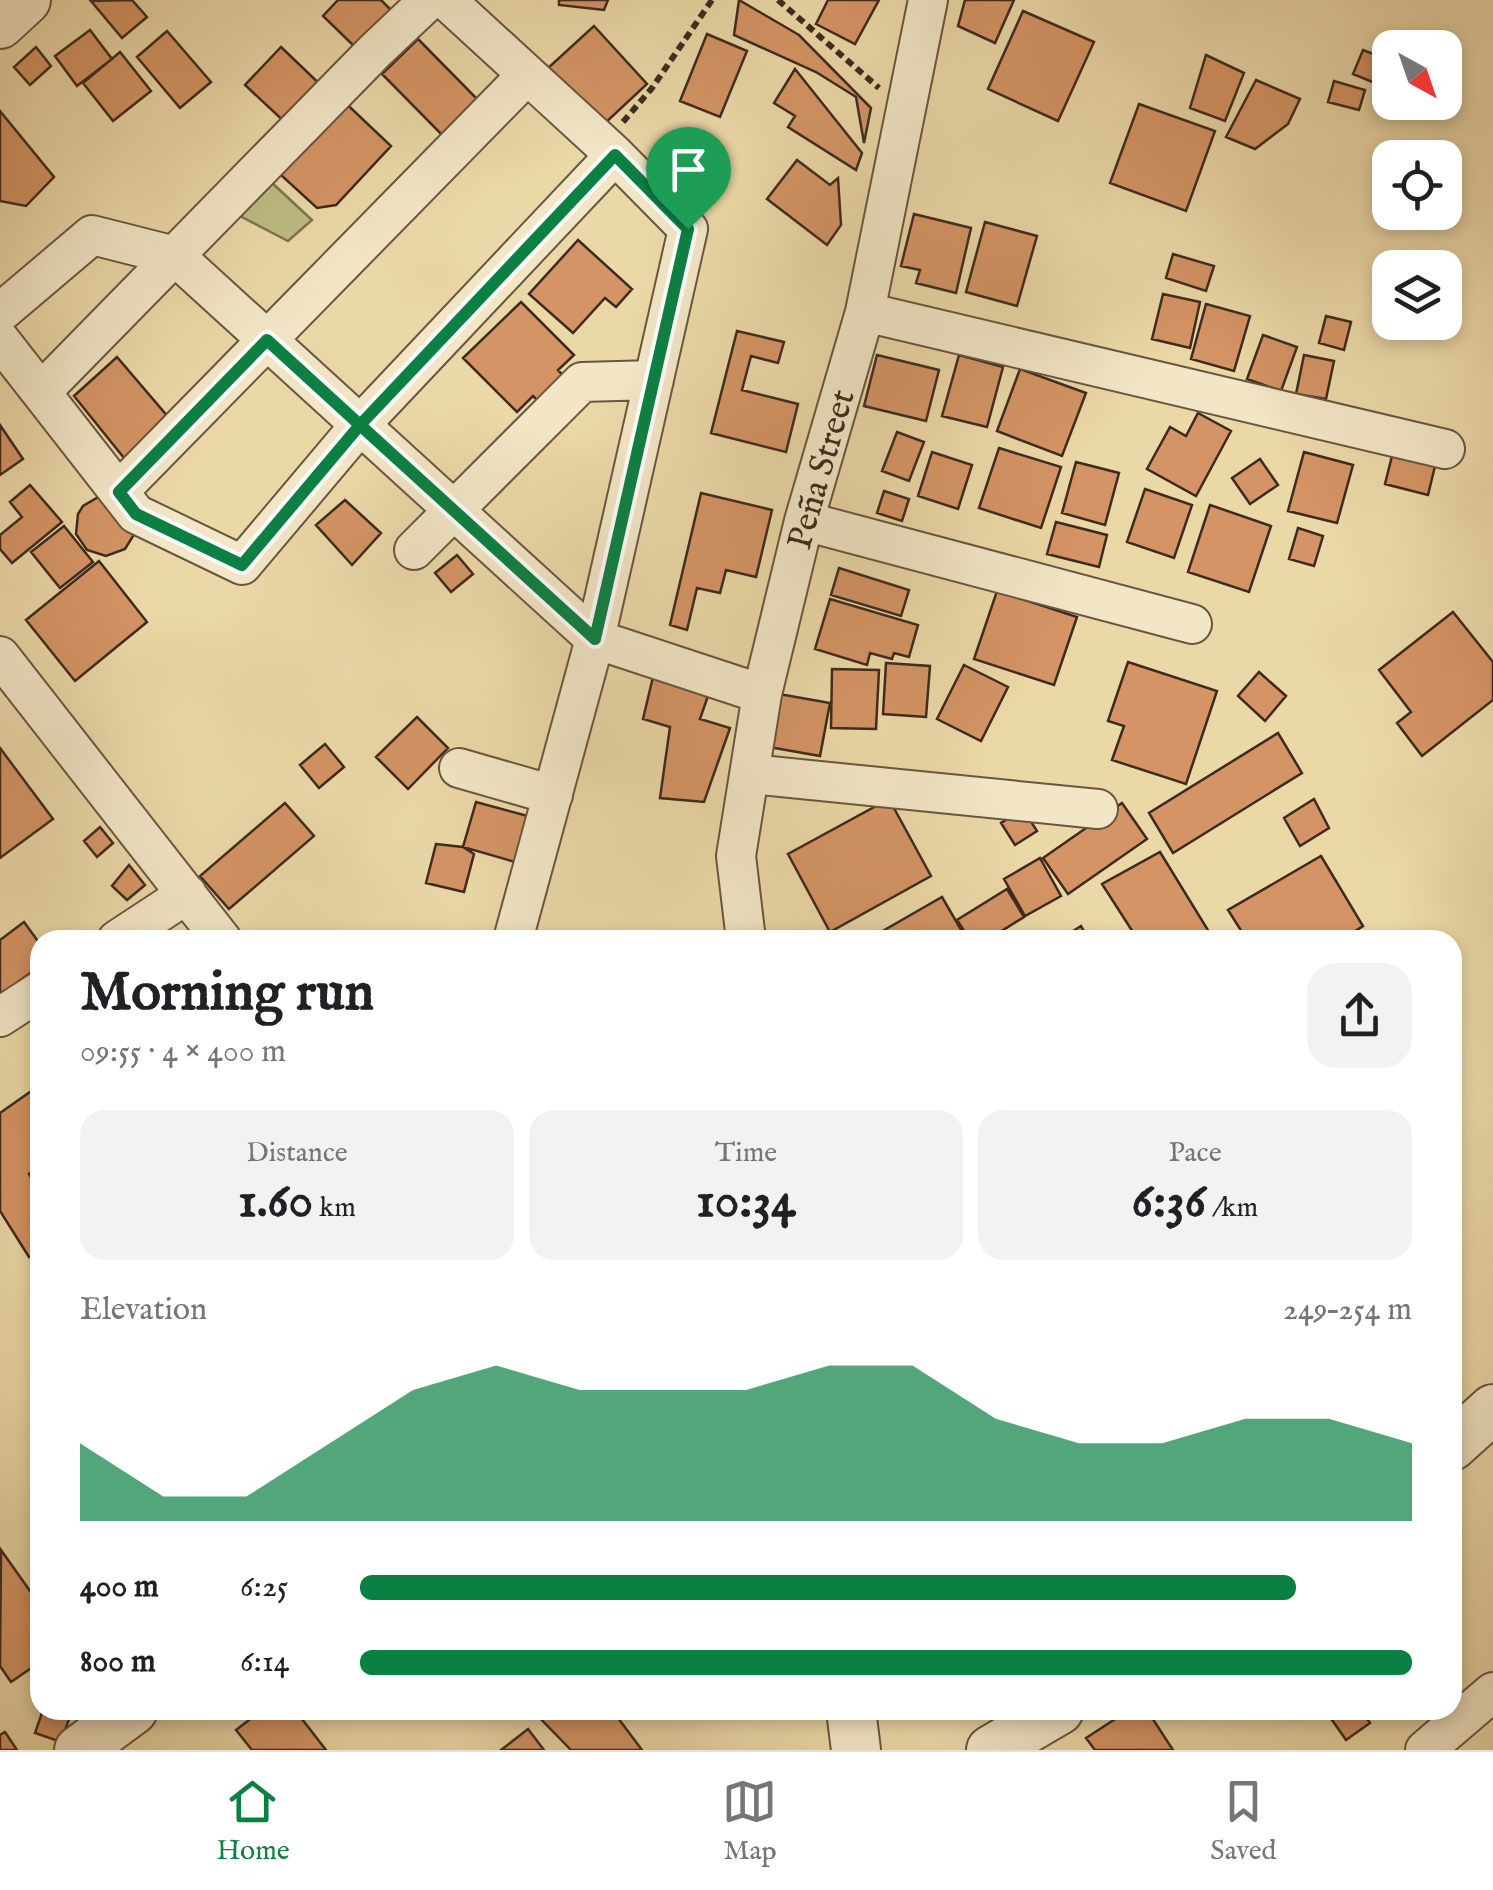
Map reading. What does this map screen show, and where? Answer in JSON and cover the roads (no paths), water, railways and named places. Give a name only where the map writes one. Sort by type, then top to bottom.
[{"type":"street","points":[[0,24],[26,0]]},
{"type":"street","points":[[41,392],[375,51],[430,0]]},
{"type":"street","points":[[446,0],[615,155],[688,229],[595,639],[516,930]]},
{"type":"street","name":"Peña Street","points":[[745,930],[736,856],[762,694],[804,521],[864,312],[928,0]]},
{"type":"street","points":[[119,492],[526,76]]},
{"type":"street","points":[[0,340],[136,514],[242,565],[360,425],[615,155]]},
{"type":"street","points":[[0,314],[92,235],[174,256],[595,639],[762,694]]},
{"type":"street","points":[[864,312],[1445,449]]},
{"type":"street","points":[[414,550],[582,382],[654,380]]},
{"type":"street","points":[[804,521],[1192,624]]},
{"type":"street","points":[[0,656],[214,930]]},
{"type":"street","points":[[459,768],[552,795]]},
{"type":"street","points":[[750,774],[1098,809]]},
{"type":"street","points":[[132,930],[187,894]]},
{"type":"street","points":[[0,1017],[30,998]]},
{"type":"street","points":[[1462,1437],[1493,1409]]},
{"type":"street","points":[[1462,1719],[1493,1692]]},
{"type":"street","points":[[79,1750],[120,1720]]},
{"type":"street","points":[[852,1720],[856,1750]]},
{"type":"street","points":[[991,1750],[1043,1720]]},
{"type":"street","points":[[1426,1750],[1461,1720]]}]
